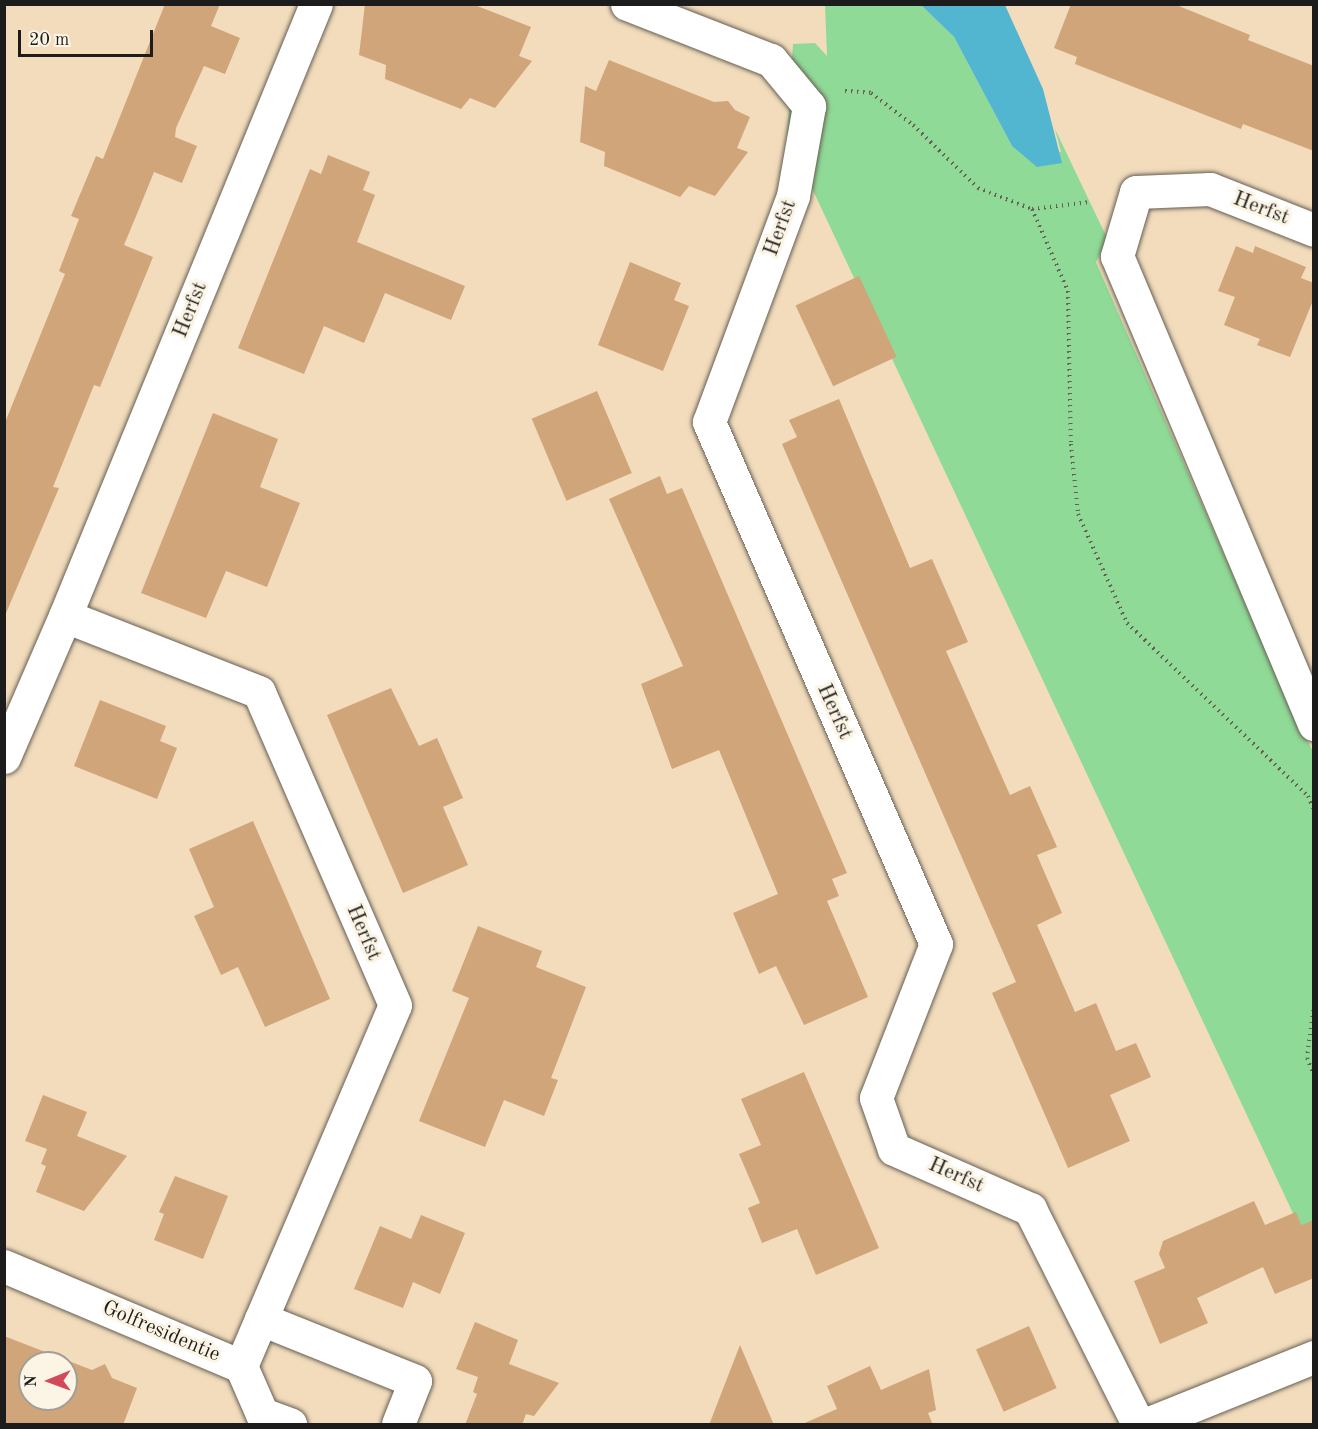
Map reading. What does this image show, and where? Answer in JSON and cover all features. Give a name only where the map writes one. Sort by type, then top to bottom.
[{"type":"street","name":"Herfst","points":[[4,757],[65,616],[316,4]]},
{"type":"street","name":"Herfst","points":[[627,4],[771,60],[809,106],[793,196],[709,422],[936,944],[876,1098],[894,1149],[1030,1209],[1138,1425]]},
{"type":"street","name":"Herfst","points":[[1136,192],[1210,189],[1314,230]]},
{"type":"street","points":[[1136,192],[1117,256],[1314,724]]},
{"type":"street","name":"Herfst","points":[[65,616],[260,692],[395,1005],[241,1366]]},
{"type":"street","name":"Golfresidentie","points":[[4,1266],[241,1366],[262,1414],[290,1425]]},
{"type":"street","points":[[261,1318],[415,1381],[398,1425]]},
{"type":"street","points":[[1147,1425],[1314,1357]]},
{"type":"path","points":[[793,87],[871,93],[913,125],[978,188],[1032,209],[1071,206],[1136,192]]},
{"type":"path","points":[[1032,209],[1068,291],[1071,444],[1078,514],[1127,623],[1308,795],[1314,810]]},
{"type":"path","points":[[1314,1004],[1307,1058],[1314,1075]]},
{"type":"green space","points":[[825,5],[921,5],[954,37],[1012,146],[1061,152],[1055,129],[1108,240],[1096,262],[1297,722],[1313,751],[1313,1256],[787,135],[793,44],[815,43],[827,56]]},
{"type":"water","points":[[921,5],[1005,5],[1043,89],[1062,163],[1037,167],[1012,146],[954,37]]},
{"type":"building","points":[[165,4],[220,4],[211,26],[240,38],[225,74],[204,66],[176,128],[175,137],[197,146],[182,183],[154,172],[124,245],[153,257],[100,387],[94,385],[53,487],[59,488],[4,618],[4,425],[65,274],[59,271],[79,219],[71,216],[96,156],[103,159]]},
{"type":"building","points":[[365,4],[472,4],[531,27],[519,56],[532,61],[495,108],[470,98],[461,109],[385,79],[386,65],[359,55]]},
{"type":"building","points":[[1071,4],[1174,4],[1250,35],[1248,40],[1314,66],[1314,151],[1243,124],[1241,129],[1075,64],[1077,57],[1054,48]]},
{"type":"building","points":[[609,60],[714,102],[728,101],[735,110],[750,117],[737,148],[748,152],[715,196],[689,186],[680,197],[604,166],[605,152],[580,142],[585,86],[596,91]]},
{"type":"building","points":[[328,155],[370,172],[363,190],[375,195],[357,242],[465,286],[451,320],[385,293],[364,343],[324,326],[304,374],[238,348],[310,169],[321,174]]},
{"type":"building","points":[[1236,246],[1253,253],[1255,246],[1306,267],[1301,278],[1314,283],[1314,298],[1290,357],[1257,345],[1260,339],[1224,325],[1235,297],[1218,291]]},
{"type":"building","points":[[630,262],[681,283],[674,300],[689,306],[663,371],[598,345]]},
{"type":"building","points":[[859,276],[897,357],[833,386],[796,306]]},
{"type":"building","points":[[597,391],[632,473],[566,501],[532,419]]},
{"type":"building","points":[[839,399],[910,568],[932,559],[953,607],[968,642],[946,651],[1010,795],[1030,786],[1057,847],[1037,855],[1062,913],[1037,925],[1075,1012],[1096,1003],[1116,1051],[1136,1043],[1151,1077],[1110,1095],[1130,1141],[1068,1168],[992,993],[1016,982],[782,444],[797,437],[789,420]]},
{"type":"building","points":[[213,413],[278,439],[260,487],[300,503],[267,587],[226,571],[206,618],[141,593]]},
{"type":"building","points":[[660,476],[667,494],[682,488],[847,873],[832,879],[839,896],[827,901],[868,997],[804,1025],[776,966],[759,974],[733,913],[778,894],[719,750],[672,769],[641,684],[683,666],[609,499]]},
{"type":"building","points":[[391,688],[419,746],[437,738],[463,798],[443,807],[468,865],[403,893],[327,715]]},
{"type":"building","points":[[100,700],[166,726],[160,741],[177,748],[157,799],[74,766]]},
{"type":"building","points":[[253,821],[330,999],[265,1027],[238,967],[221,975],[194,916],[214,907],[189,849]]},
{"type":"building","points":[[478,926],[542,951],[536,967],[586,987],[551,1078],[558,1080],[544,1116],[504,1100],[485,1147],[419,1121],[469,998],[452,991]]},
{"type":"building","points":[[804,1072],[879,1248],[816,1275],[797,1229],[762,1243],[748,1208],[760,1203],[739,1154],[761,1145],[741,1099]]},
{"type":"building","points":[[43,1095],[87,1112],[77,1136],[127,1156],[84,1211],[36,1192],[46,1166],[41,1164],[47,1149],[25,1141]]},
{"type":"building","points":[[175,1176],[228,1196],[203,1259],[154,1240],[164,1214],[159,1212]]},
{"type":"building","points":[[1254,1201],[1265,1225],[1296,1212],[1301,1225],[1314,1220],[1314,1278],[1275,1294],[1263,1267],[1197,1298],[1208,1323],[1160,1344],[1134,1281],[1165,1268],[1159,1254],[1163,1241]]},
{"type":"building","points":[[421,1215],[465,1233],[440,1294],[413,1282],[403,1308],[354,1289],[380,1226],[411,1239]]},
{"type":"building","points":[[475,1322],[518,1340],[509,1364],[559,1383],[534,1416],[526,1414],[522,1425],[465,1425],[477,1394],[473,1392],[478,1377],[456,1369]]},
{"type":"building","points":[[1029,1326],[1057,1388],[1004,1412],[976,1350]]},
{"type":"building","points":[[4,1336],[43,1351],[18,1351],[18,1411],[78,1411],[78,1365],[92,1370],[105,1364],[112,1378],[137,1388],[123,1425],[4,1425]]},
{"type":"building","points":[[740,1345],[774,1425],[709,1425]]},
{"type":"building","points":[[870,1366],[881,1390],[929,1369],[936,1410],[928,1413],[933,1425],[800,1425],[837,1409],[827,1386]]}]
